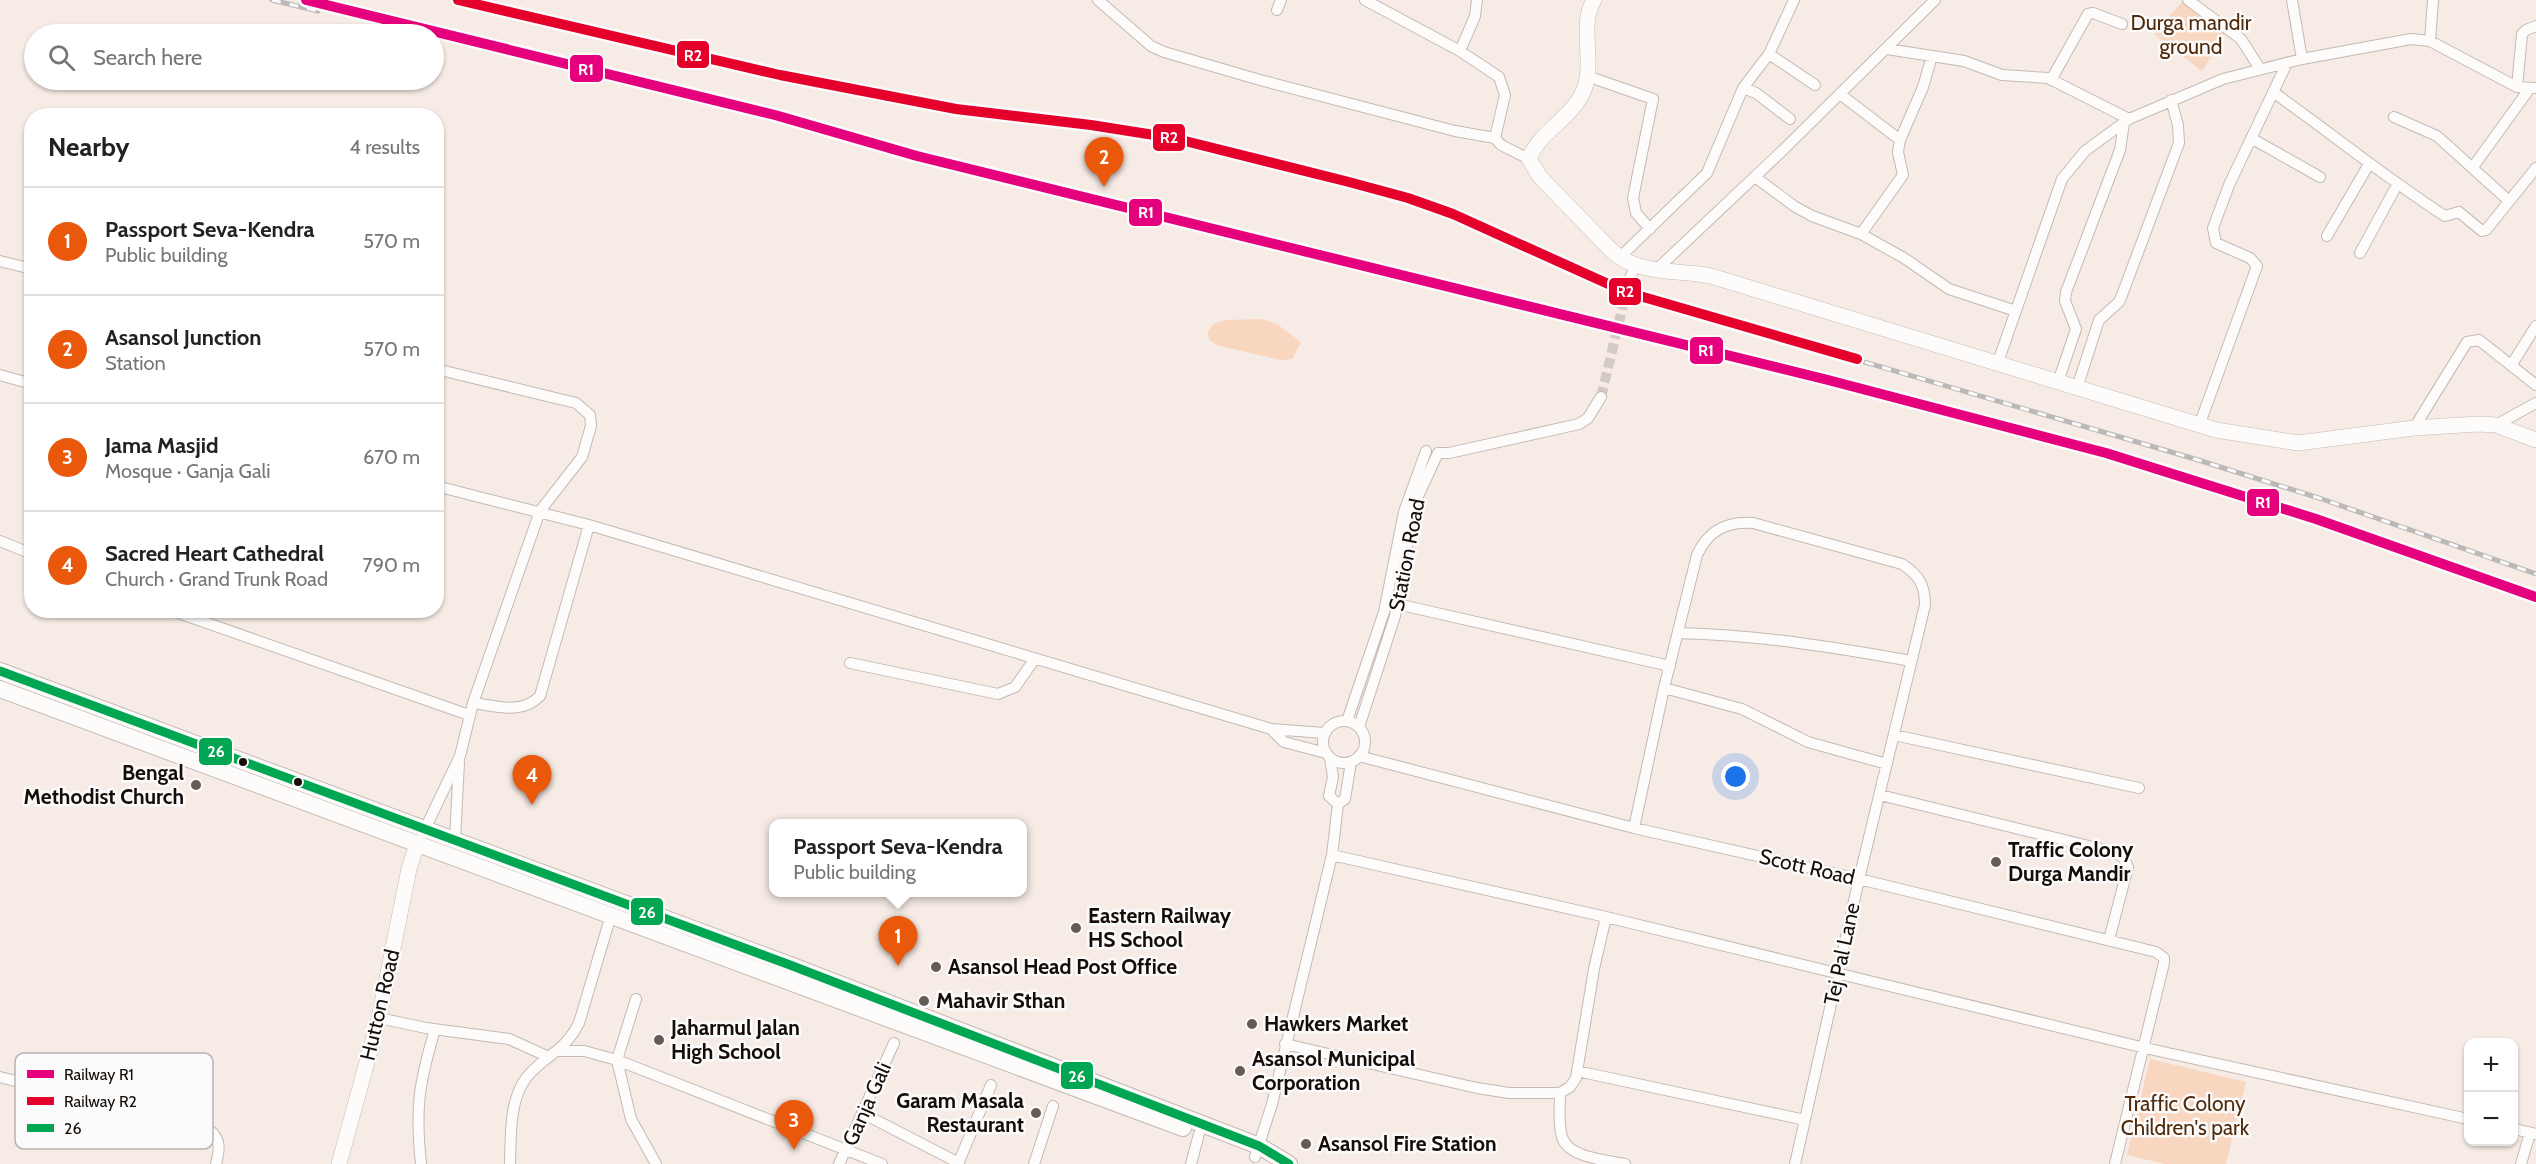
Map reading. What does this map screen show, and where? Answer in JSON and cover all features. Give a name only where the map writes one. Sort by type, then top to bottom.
[{"type":"main road","points":[[0,671],[421,837],[611,915],[1199,1134],[1257,1152]]},
{"type":"main road","points":[[0,689],[421,837],[455,840],[790,965],[1287,1164]]},
{"type":"street","points":[[1098,0],[1151,46],[1164,52],[1455,131],[1495,138],[1501,145],[1529,159],[1540,177],[1632,272],[1656,270],[1711,276],[1998,362],[2199,426],[2298,443],[2414,428],[2496,425],[2536,440]]},
{"type":"street","points":[[1365,0],[1460,51],[1499,77],[1504,85],[1504,95],[1495,138]]},
{"type":"street","points":[[1460,51],[1478,0]]},
{"type":"street","points":[[1529,159],[1534,150],[1567,116],[1581,96],[1587,76],[1588,15],[1594,0]]},
{"type":"street","points":[[1619,258],[1707,173],[1743,88],[1768,54],[1794,0]]},
{"type":"street","points":[[1656,270],[1755,177],[1935,0]]},
{"type":"street","points":[[2188,0],[2241,39],[2260,69]]},
{"type":"street","points":[[2292,0],[2302,59]]},
{"type":"street","points":[[2430,41],[2433,0]]},
{"type":"street","points":[[2051,80],[2088,14],[2093,13],[2121,24]]},
{"type":"street","points":[[2517,87],[2522,34],[2536,26]]},
{"type":"street","points":[[1998,362],[2048,211],[2062,179],[2085,151],[2126,121],[2223,79],[2302,59],[2396,40],[2430,41],[2517,87],[2533,88]]},
{"type":"street","points":[[1887,49],[1964,61],[2002,75],[2051,80],[2126,121]]},
{"type":"street","points":[[1768,54],[1815,85]]},
{"type":"street","points":[[1861,234],[1903,175],[1898,152],[1900,140],[1923,87],[1932,56]]},
{"type":"street","points":[[2199,426],[2257,266],[2250,258],[2216,243],[2212,234],[2229,185],[2288,63]]},
{"type":"street","points":[[1587,76],[1653,99],[1633,198],[1635,213],[1650,229]]},
{"type":"street","points":[[1743,88],[1756,93],[1790,119]]},
{"type":"street","points":[[2473,168],[2533,88]]},
{"type":"street","points":[[2273,92],[2397,185],[2445,216],[2456,212],[2462,214],[2484,231],[2536,168]]},
{"type":"street","points":[[1840,93],[1900,140]]},
{"type":"street","points":[[2077,388],[2098,320],[2119,302],[2176,152],[2179,135],[2171,100]]},
{"type":"street","points":[[2394,117],[2433,134],[2510,201]]},
{"type":"street","points":[[2058,382],[2076,328],[2065,301],[2066,292],[2120,150],[2126,121]]},
{"type":"street","points":[[2251,138],[2320,177]]},
{"type":"street","points":[[2327,236],[2369,164]]},
{"type":"street","points":[[1755,177],[1812,216],[1861,234],[1904,258],[1949,289],[2016,311]]},
{"type":"street","points":[[2360,253],[2397,185]]},
{"type":"street","points":[[0,261],[24,267]]},
{"type":"street","points":[[2512,364],[2536,326]]},
{"type":"street","points":[[2414,428],[2467,342],[2479,340],[2536,385]]},
{"type":"street","points":[[444,371],[576,403],[590,415],[591,426],[582,457],[540,511],[472,703],[460,756],[455,840]]},
{"type":"street","points":[[0,375],[24,382]]},
{"type":"street","name":"Station Road","points":[[1359,727],[1370,684],[1391,632],[1414,505],[1438,453],[1449,453],[1579,424],[1588,418],[1601,397]]},
{"type":"street","points":[[2496,425],[2536,403]]},
{"type":"street","name":"Station Road","points":[[1347,721],[1384,612],[1404,512],[1426,451]]},
{"type":"street","points":[[444,488],[589,525],[1034,660],[1271,729],[1324,733]]},
{"type":"street","name":"Tej Pal Lane","points":[[1679,633],[1697,555],[1702,545],[1717,529],[1741,522],[1753,523],[1902,564],[1921,581],[1924,590],[1924,605],[1795,1164]]},
{"type":"street","points":[[472,703],[518,708],[530,705],[540,696],[589,525]]},
{"type":"street","points":[[0,541],[24,551]]},
{"type":"street","points":[[1397,604],[1670,666]]},
{"type":"street","points":[[199,618],[469,715]]},
{"type":"street","points":[[1634,828],[1664,688],[1679,633],[1742,635],[1805,642],[1911,661]]},
{"type":"street","points":[[850,663],[998,694],[1015,687],[1034,660]]},
{"type":"street","points":[[1664,688],[1742,709],[1808,742],[1887,764]]},
{"type":"street","points":[[1257,1152],[1332,855],[1338,804],[1345,799],[1355,759],[1365,739],[1359,727],[1347,721],[1333,723],[1324,733],[1323,747],[1328,756],[1333,777],[1329,796],[1338,804]]},
{"type":"street","points":[[1271,729],[1284,742],[1344,763],[1355,759]]},
{"type":"street","points":[[1894,735],[2139,788]]},
{"type":"street","points":[[421,837],[460,756]]},
{"type":"street","name":"Scott Road","points":[[1355,759],[2156,952],[2164,958],[2145,1048]]},
{"type":"street","points":[[1880,795],[2113,852],[2123,857],[2128,867],[2109,940]]},
{"type":"street","name":"Hutton Road","points":[[339,1164],[379,1018],[409,869],[421,837]]},
{"type":"street","points":[[1332,855],[1606,917],[2145,1048],[2464,1118]]},
{"type":"street","points":[[510,1164],[514,1109],[518,1094],[525,1079],[571,1039],[579,1023],[611,915]]},
{"type":"street","points":[[1285,1044],[1477,1088],[1509,1093],[1560,1094],[1570,1087],[1577,1071],[1594,969],[1606,917]]},
{"type":"street","points":[[636,999],[617,1060],[631,1119],[656,1164]]},
{"type":"street","points":[[379,1018],[435,1029],[509,1039],[554,1054],[584,1051],[617,1060],[882,1164]]},
{"type":"street","points":[[421,1164],[417,1119],[418,1098],[435,1029]]},
{"type":"street","name":"Ganja Gali","points":[[839,1164],[894,1043]]},
{"type":"street","points":[[2115,1164],[2145,1048]]},
{"type":"street","points":[[1577,1071],[1805,1120]]},
{"type":"street","points":[[0,1077],[15,1081]]},
{"type":"street","points":[[862,1113],[958,1164],[991,1085]]},
{"type":"street","points":[[1560,1094],[1562,1138],[1567,1147],[1577,1153],[1625,1164]]},
{"type":"street","points":[[1034,1164],[1053,1106]]},
{"type":"street","points":[[2518,1130],[2533,1133],[2521,1164]]},
{"type":"street","points":[[213,1133],[219,1144],[216,1164]]},
{"type":"street","points":[[1191,1164],[1199,1134]]},
{"type":"green space","name":"Durga mandir ground","points":[[2182,2],[2225,34],[2202,71],[2154,34]]},
{"type":"green space","points":[[1261,319],[1277,324],[1301,342],[1292,359],[1281,360],[1216,345],[1209,339],[1208,332],[1213,324],[1225,320]]},
{"type":"green space","name":"Traffic Colony Children's park","points":[[2150,1059],[2246,1082],[2226,1164],[2165,1164],[2127,1155]]},
{"type":"tunnel","points":[[1601,397],[1629,280]]},
{"type":"railway","points":[[272,0],[318,11]]},
{"type":"railway","points":[[306,0],[404,24]]},
{"type":"railway","points":[[458,0],[780,75],[956,109],[1091,125],[1173,138],[1384,190],[1453,214],[1626,292],[2195,459],[2322,499],[2536,574]]},
{"type":"railway","points":[[444,34],[775,115],[917,156],[1828,380],[2106,453],[2316,519],[2536,597]]},
{"type":"rail line","name":"R1","points":[[306,0],[404,24]]},
{"type":"rail line","name":"R2","points":[[458,0],[780,75],[956,109],[1091,125],[1173,138],[1349,182],[1408,198],[1453,214],[1626,292],[1857,359]]},
{"type":"rail line","name":"R1","points":[[444,34],[775,115],[917,156],[1828,380],[2106,453],[2316,519],[2536,597]]},
{"type":"transit line","name":"26","points":[[0,671],[790,965],[1259,1146],[1289,1164]]},
{"type":"place","name":"Asansol Junction","points":[[1104,187]]},
{"type":"place","name":"Bengal Methodist Church","points":[[196,785]]},
{"type":"place","name":"Sacred Heart Cathedral","points":[[532,805]]},
{"type":"place","name":"Traffic Colony Durga Mandir","points":[[1996,862]]},
{"type":"place","name":"Eastern Railway HS School","points":[[1076,928]]},
{"type":"place","name":"Passport Seva-Kendra","points":[[898,966]]},
{"type":"place","name":"Asansol Head Post Office","points":[[936,967]]},
{"type":"place","name":"Mahavir Sthan","points":[[924,1001]]},
{"type":"place","name":"Hawkers Market","points":[[1252,1024]]},
{"type":"place","name":"Jaharmul Jalan High School","points":[[659,1040]]},
{"type":"place","name":"Asansol Municipal Corporation","points":[[1240,1071]]},
{"type":"place","name":"Garam Masala Restaurant","points":[[1036,1113]]},
{"type":"place","name":"Asansol Fire Station","points":[[1306,1144]]},
{"type":"place","name":"Jama Masjid","points":[[794,1150]]}]
